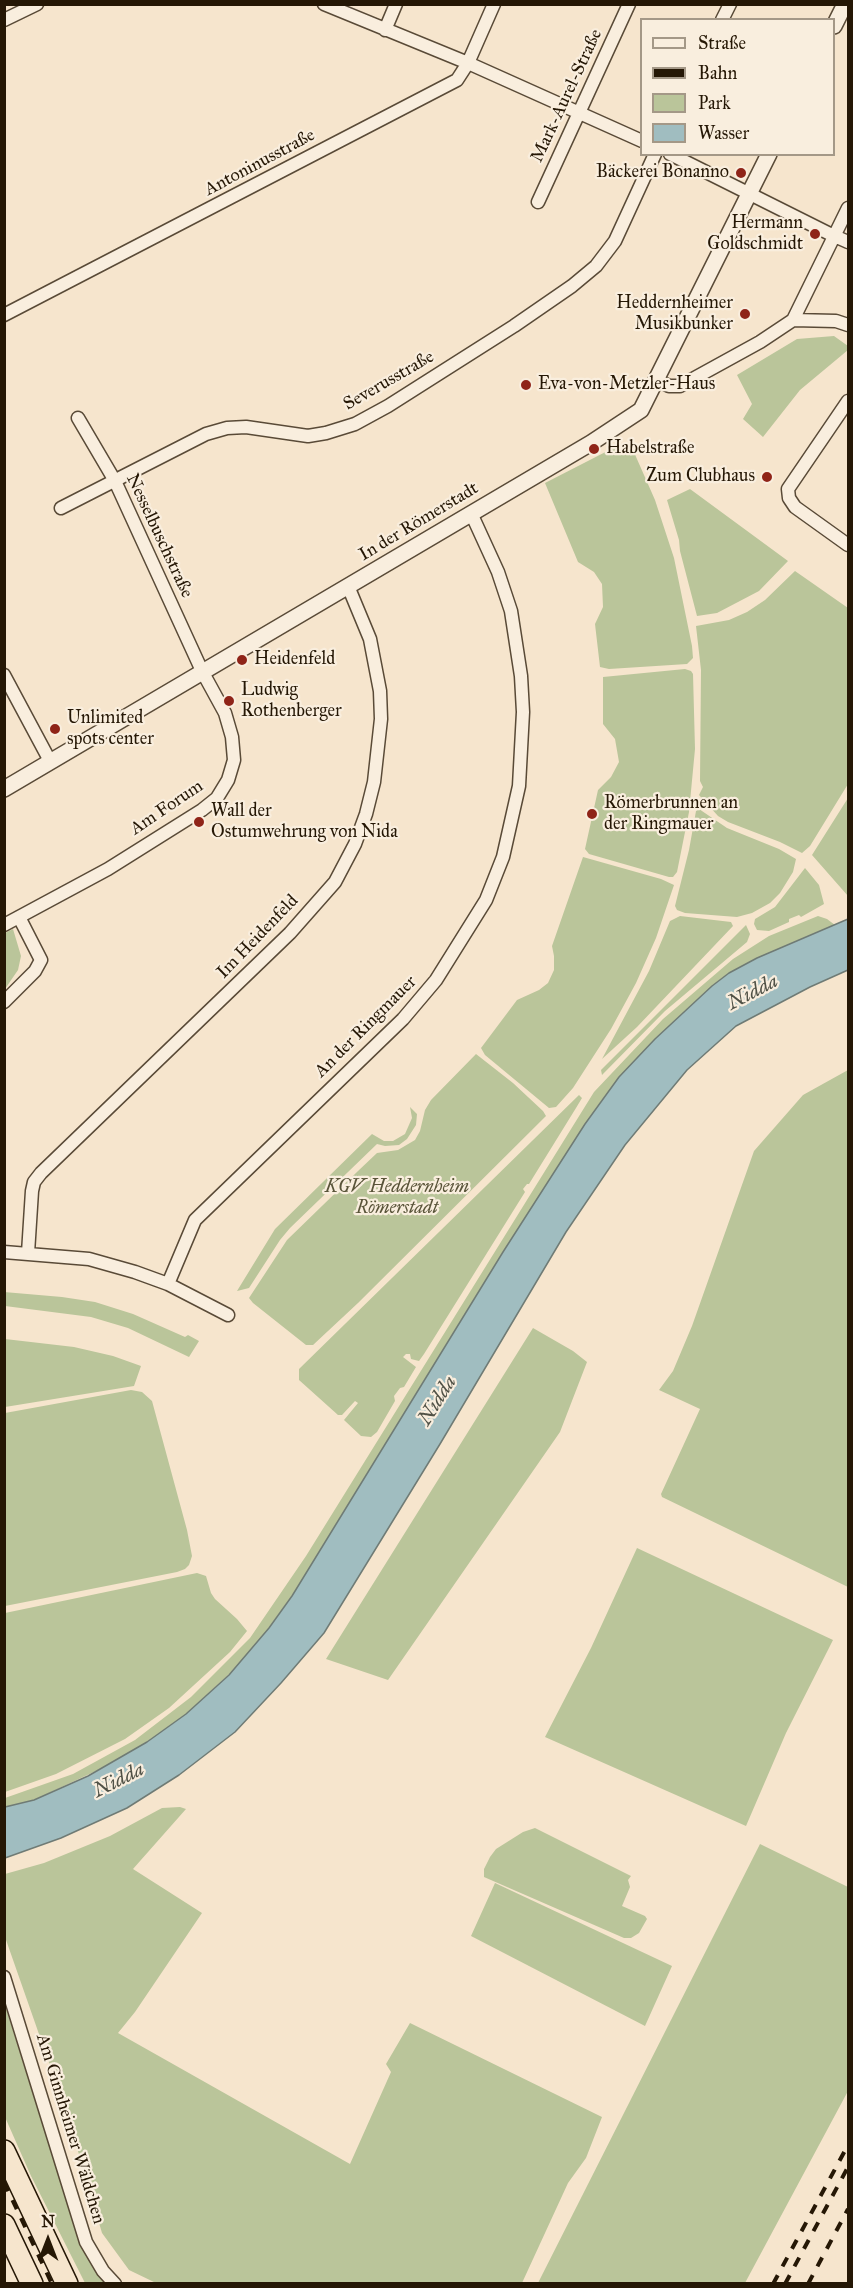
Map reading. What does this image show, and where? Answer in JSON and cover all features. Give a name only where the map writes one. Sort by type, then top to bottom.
[{"type":"highway","points":[[4,2151],[67,2283]]},
{"type":"highway","points":[[4,2225],[32,2283]]},
{"type":"highway","points":[[51,2249],[73,2283]]},
{"type":"street","points":[[4,20],[37,4]]},
{"type":"street","points":[[324,4],[468,63],[640,140]]},
{"type":"street","points":[[385,30],[396,4]]},
{"type":"street","name":"Antoninusstraße","points":[[4,315],[457,80],[468,63],[494,4]]},
{"type":"street","name":"Mark-Aurel-Straße","points":[[538,202],[629,4]]},
{"type":"street","points":[[723,18],[730,4]]},
{"type":"street","points":[[835,24],[844,4]]},
{"type":"street","name":"Severusstraße","points":[[61,508],[198,438],[227,428],[246,427],[308,436],[326,433],[355,423],[388,406],[514,326],[572,286],[596,266],[615,241],[654,156]]},
{"type":"street","points":[[674,156],[834,237],[849,242]]},
{"type":"street","name":"In der Römerstadt","points":[[4,789],[591,444],[641,410],[768,156]]},
{"type":"street","points":[[657,380],[669,386],[680,386],[760,342],[793,320],[849,208]]},
{"type":"street","points":[[793,320],[836,321],[849,325]]},
{"type":"street","points":[[849,401],[788,489],[789,498],[795,507],[849,545]]},
{"type":"street","name":"Nesselbuschstraße","points":[[78,418],[115,481],[202,671]]},
{"type":"street","name":"An der Ringmauer","points":[[168,1284],[195,1220],[403,1019],[436,980],[486,900],[503,856],[519,786],[523,712],[521,676],[511,611],[498,572],[471,513]]},
{"type":"street","name":"Im Heidenfeld","points":[[28,1253],[32,1191],[34,1182],[41,1173],[290,933],[334,882],[355,844],[374,782],[381,719],[380,691],[370,639],[348,586]]},
{"type":"street","name":"Am Forum","points":[[4,925],[108,869],[202,810],[217,798],[228,780],[234,760],[232,736],[225,713],[202,671]]},
{"type":"street","points":[[4,675],[50,761]]},
{"type":"street","points":[[4,1002],[35,971],[41,960],[19,917]]},
{"type":"street","points":[[4,1252],[89,1259],[168,1284],[228,1315]]},
{"type":"street","name":"Am Ginnheimer Wäldchen","points":[[4,1977],[86,2242],[103,2271],[116,2283]]},
{"type":"green space","points":[[834,336],[848,346],[848,350],[800,390],[763,437],[743,419],[752,404],[737,375],[797,339]]},
{"type":"green space","points":[[623,443],[629,445],[633,450],[655,500],[674,558],[692,646],[693,658],[687,664],[609,669],[600,667],[595,624],[603,607],[602,584],[594,572],[578,562],[545,483]]},
{"type":"green space","points":[[690,489],[788,561],[759,591],[717,613],[697,616],[667,500]]},
{"type":"green space","points":[[795,571],[848,608],[848,784],[810,846],[802,853],[728,822],[718,816],[699,795],[703,787],[700,781],[701,670],[696,626],[729,620],[747,612],[765,600]]},
{"type":"green space","points":[[685,669],[693,674],[695,749],[689,812],[677,872],[673,877],[669,877],[589,854],[585,849],[598,790],[611,777],[619,762],[615,739],[603,724],[603,677]]},
{"type":"green space","points":[[848,798],[848,896],[812,855]]},
{"type":"green space","points":[[699,809],[727,828],[779,849],[796,859],[793,872],[780,893],[770,903],[752,913],[737,917],[685,913],[677,910],[675,906],[696,811]]},
{"type":"green space","points":[[583,857],[661,879],[674,885],[656,938],[636,983],[611,1029],[573,1088],[556,1107],[549,1108],[485,1055],[481,1048],[517,1000],[539,990],[548,983],[554,970],[552,946]]},
{"type":"green space","points":[[805,868],[819,885],[824,904],[801,917],[799,915],[789,919],[789,922],[769,931],[757,930],[754,924],[755,919],[775,907]]},
{"type":"green space","points":[[680,916],[731,922],[733,926],[637,1027],[602,1059],[649,971],[670,921]]},
{"type":"green space","points":[[818,916],[835,925],[757,958],[729,973],[655,1039],[602,1100],[503,1252],[292,1596],[239,1665],[186,1714],[115,1762],[34,1800],[5,1807],[5,1798],[73,1774],[135,1740],[191,1697],[250,1638],[306,1556],[594,1092],[663,1019],[733,959],[769,936]]},
{"type":"green space","points":[[746,925],[750,934],[747,942],[665,1011],[602,1075],[601,1070]]},
{"type":"green space","points":[[13,929],[21,956],[18,970],[5,989],[5,933]]},
{"type":"green space","name":"KGV Heddernheim Römerstadt","points":[[476,1054],[513,1083],[546,1116],[358,1303],[313,1345],[306,1345],[249,1298],[287,1240],[358,1171],[377,1153],[398,1150],[415,1140],[420,1131],[425,1110],[431,1100]]},
{"type":"green space","points":[[848,1070],[848,1587],[662,1497],[661,1494],[700,1409],[659,1390],[673,1371],[692,1326],[754,1151],[803,1095]]},
{"type":"green space","points":[[579,1095],[582,1098],[529,1184],[523,1189],[525,1192],[424,1354],[419,1361],[411,1359],[410,1354],[403,1357],[416,1367],[404,1387],[400,1388],[394,1396],[395,1401],[377,1432],[371,1437],[361,1436],[344,1420],[358,1403],[355,1401],[342,1415],[338,1415],[299,1380],[299,1369]]},
{"type":"green space","points":[[410,1107],[417,1114],[416,1125],[407,1139],[399,1145],[377,1144],[290,1228],[249,1288],[237,1291],[275,1229],[372,1134],[384,1141],[393,1141],[405,1134],[412,1118]]},
{"type":"green space","points":[[4,1292],[95,1302],[133,1314],[199,1341],[189,1357],[128,1328],[91,1317],[5,1306]]},
{"type":"green space","points":[[533,1328],[573,1351],[587,1362],[560,1432],[388,1680],[326,1659]]},
{"type":"green space","points":[[5,1339],[74,1347],[113,1356],[141,1366],[134,1386],[5,1407]]},
{"type":"green space","points":[[131,1390],[142,1392],[152,1401],[187,1530],[192,1556],[189,1565],[177,1572],[5,1606],[5,1413]]},
{"type":"green space","points":[[637,1548],[833,1640],[786,1733],[746,1826],[545,1737],[591,1648]]},
{"type":"green space","points":[[197,1573],[206,1576],[215,1599],[247,1631],[230,1652],[169,1708],[125,1739],[56,1774],[5,1792],[5,1613]]},
{"type":"green space","points":[[162,1808],[186,1809],[133,1869],[202,1913],[135,2012],[118,2033],[350,2164],[391,2072],[386,2064],[410,2023],[602,2117],[586,2158],[568,2183],[522,2283],[156,2283],[129,2270],[102,2233],[68,2117],[5,1937],[5,1874],[44,1863],[110,1836]]},
{"type":"green space","points":[[535,1828],[631,1876],[628,1880],[630,1887],[622,1906],[647,1919],[639,1933],[631,1938],[624,1938],[484,1877],[484,1869],[496,1849],[523,1832]]},
{"type":"green space","points":[[760,1844],[848,1887],[848,2091],[745,2283],[538,2283]]},
{"type":"green space","points":[[495,1883],[672,1966],[645,2026],[471,1936]]},
{"type":"green space","points":[[4,2002],[80,2244],[105,2283],[85,2283],[31,2176],[5,2117]]},
{"type":"water","name":"Nidda","points":[[848,919],[848,970],[736,1026],[687,1070],[625,1145],[566,1232],[324,1633],[281,1683],[235,1732],[179,1775],[127,1808],[61,1838],[5,1858],[5,1807],[34,1800],[88,1776],[147,1742],[186,1714],[229,1675],[269,1628],[292,1596],[503,1252],[585,1124],[619,1077],[655,1039],[729,973],[757,958]]},
{"type":"railway","points":[[773,2284],[848,2145]]},
{"type":"railway","points":[[785,2284],[848,2167]]},
{"type":"railway","points":[[4,2182],[52,2284]]},
{"type":"railway","points":[[808,2284],[848,2209]]},
{"type":"place","name":"Bäckerei Bonanno","points":[[741,173]]},
{"type":"place","name":"Hermann Goldschmidt","points":[[815,234]]},
{"type":"place","name":"Heddernheimer Musikbunker","points":[[745,314]]},
{"type":"place","name":"Eva-von-Metzler-Haus","points":[[526,385]]},
{"type":"place","name":"Habelstraße","points":[[594,449]]},
{"type":"place","name":"Zum Clubhaus","points":[[767,477]]},
{"type":"place","name":"Heidenfeld","points":[[242,660]]},
{"type":"place","name":"Ludwig Rothenberger","points":[[229,701]]},
{"type":"place","name":"Unlimited spots center","points":[[55,729]]},
{"type":"place","name":"Römerbrunnen an der Ringmauer","points":[[592,814]]},
{"type":"place","name":"Wall der Ostumwehrung von Nida","points":[[199,822]]}]
